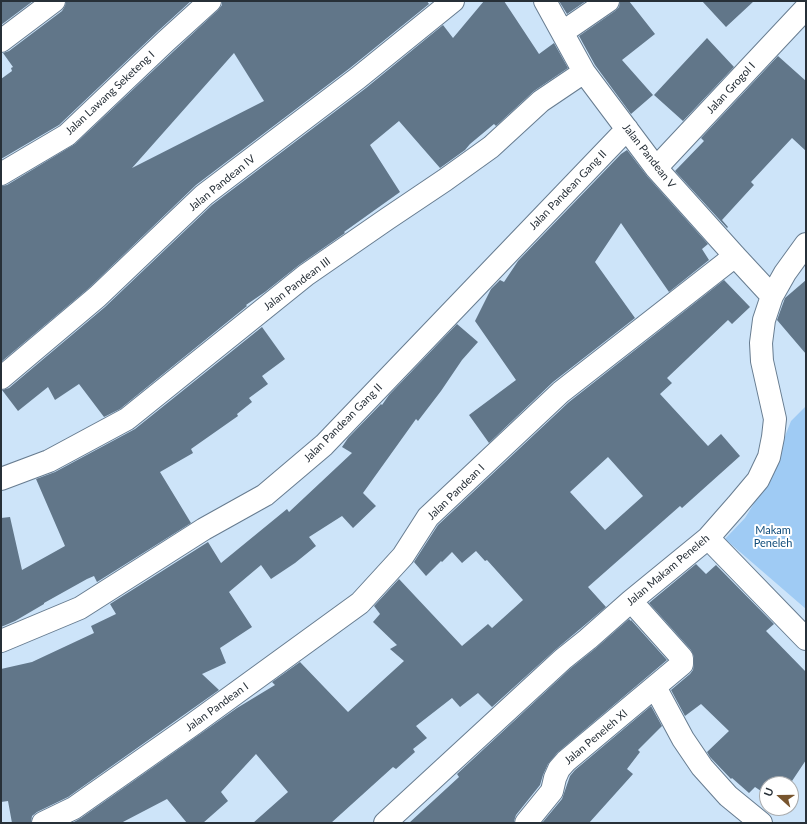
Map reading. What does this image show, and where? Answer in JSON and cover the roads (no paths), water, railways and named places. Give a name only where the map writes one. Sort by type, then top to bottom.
[{"type":"street","points":[[1,41],[54,1]]},
{"type":"street","name":"Jalan Lawang Seketeng I","points":[[1,174],[67,135],[210,1]]},
{"type":"street","name":"Jalan Pandean IV","points":[[1,378],[97,297],[204,195],[358,78],[453,1]]},
{"type":"street","name":"Jalan Pandean V","points":[[545,1],[584,72],[656,168],[772,296]]},
{"type":"street","points":[[563,32],[608,1]]},
{"type":"street","name":"Jalan Grogol I","points":[[656,168],[806,8]]},
{"type":"street","name":"Jalan Pandean III","points":[[1,479],[49,461],[127,419],[306,275],[491,147],[541,101],[584,72]]},
{"type":"street","name":"Jalan Pandean Gang II","points":[[1,641],[80,608],[204,529],[265,494],[324,445],[627,128]]},
{"type":"street","name":"Jalan Makam Peneleh","points":[[390,822],[563,659],[708,538],[758,480],[769,457],[775,419],[762,361],[761,343],[764,320],[772,296],[785,273],[806,244]]},
{"type":"street","name":"Jalan Pandean I","points":[[43,823],[74,808],[192,725],[360,603],[403,556],[428,517],[562,392],[735,256]]},
{"type":"street","points":[[708,538],[806,639]]},
{"type":"street","name":"Jalan Peneleh XI","points":[[526,823],[552,791],[559,769],[566,761],[682,664],[682,658],[631,601]]},
{"type":"street","points":[[655,687],[683,739],[702,767],[728,796],[761,823]]},
{"type":"park label","name":"Makam Peneleh","points":[[773,536]]}]
